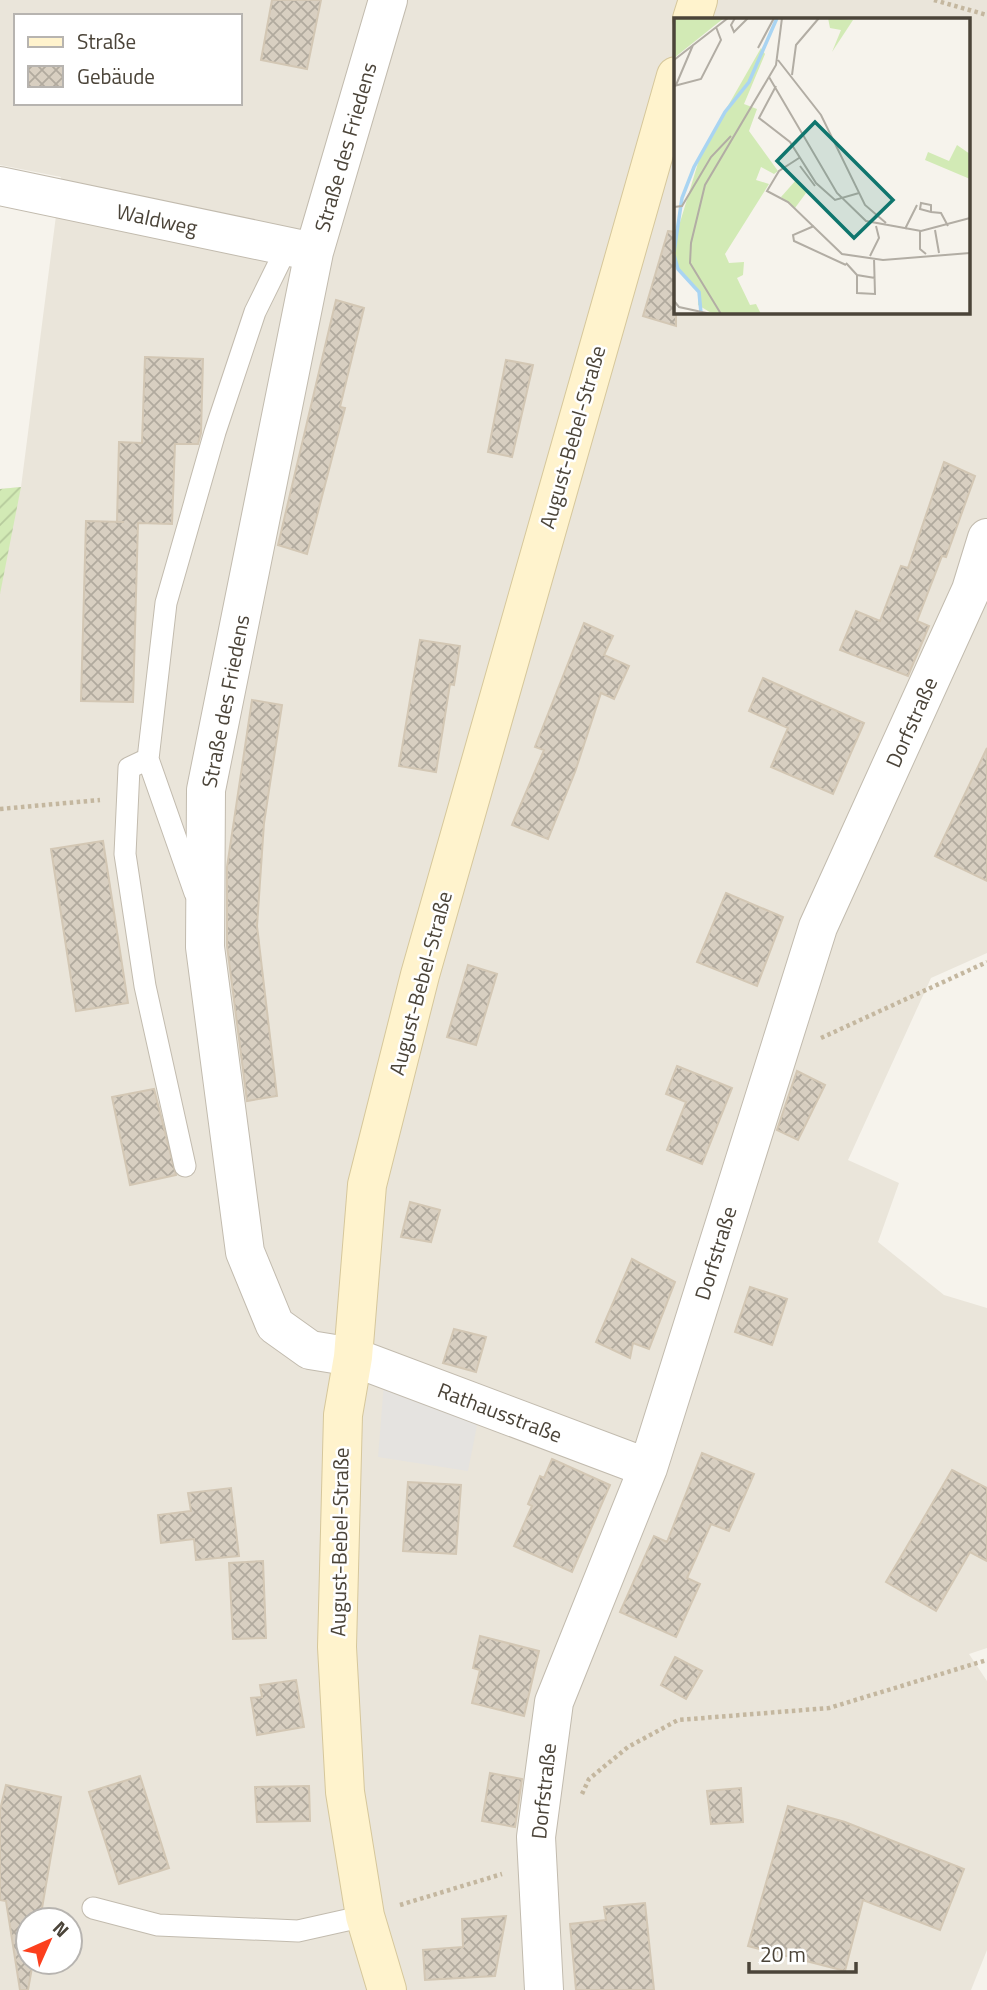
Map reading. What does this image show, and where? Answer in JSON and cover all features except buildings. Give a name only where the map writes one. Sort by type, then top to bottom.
[{"type":"main road","points":[[692,18],[698,0]]},
{"type":"main road","name":"August-Bebel-Straße","points":[[387,1990],[365,1916],[345,1792],[337,1647],[343,1415],[353,1357],[368,1185],[404,1041],[674,83]]},
{"type":"street","name":"Straße des Friedens","points":[[353,1357],[310,1350],[275,1325],[245,1252],[205,947],[206,790],[301,250],[388,0]]},
{"type":"street","name":"Waldweg","points":[[0,186],[301,250]]},
{"type":"street","name":"Dorfstraße","points":[[544,1990],[536,1864],[542,1778],[554,1702],[648,1468],[818,927],[971,590],[987,538]]},
{"type":"street","name":"Rathausstraße","points":[[353,1357],[648,1468]]},
{"type":"lane","points":[[205,922],[148,759],[166,603],[215,432],[255,312],[301,250]]},
{"type":"lane","points":[[148,759],[129,768],[125,854],[145,986],[185,1166]]},
{"type":"lane","points":[[93,1908],[158,1926],[298,1931],[365,1916]]},
{"type":"path","points":[[934,0],[987,15]]},
{"type":"path","points":[[0,809],[128,798]]},
{"type":"path","points":[[776,1059],[987,962]]},
{"type":"path","points":[[580,1798],[589,1779],[628,1747],[678,1720],[829,1708],[987,1660]]},
{"type":"path","points":[[365,1916],[536,1864]]},
{"type":"shaded area","points":[[0,0],[987,0],[987,953],[931,978],[848,1160],[899,1183],[878,1242],[944,1295],[987,1308],[987,1648],[969,1654],[987,1681],[987,1950],[971,1990],[0,1990],[0,489],[21,487],[61,177],[0,165]]},
{"type":"shaded area","points":[[385,1370],[481,1405],[468,1471],[378,1457]]},
{"type":"green space","points":[[21,487],[0,594],[0,489]]}]
